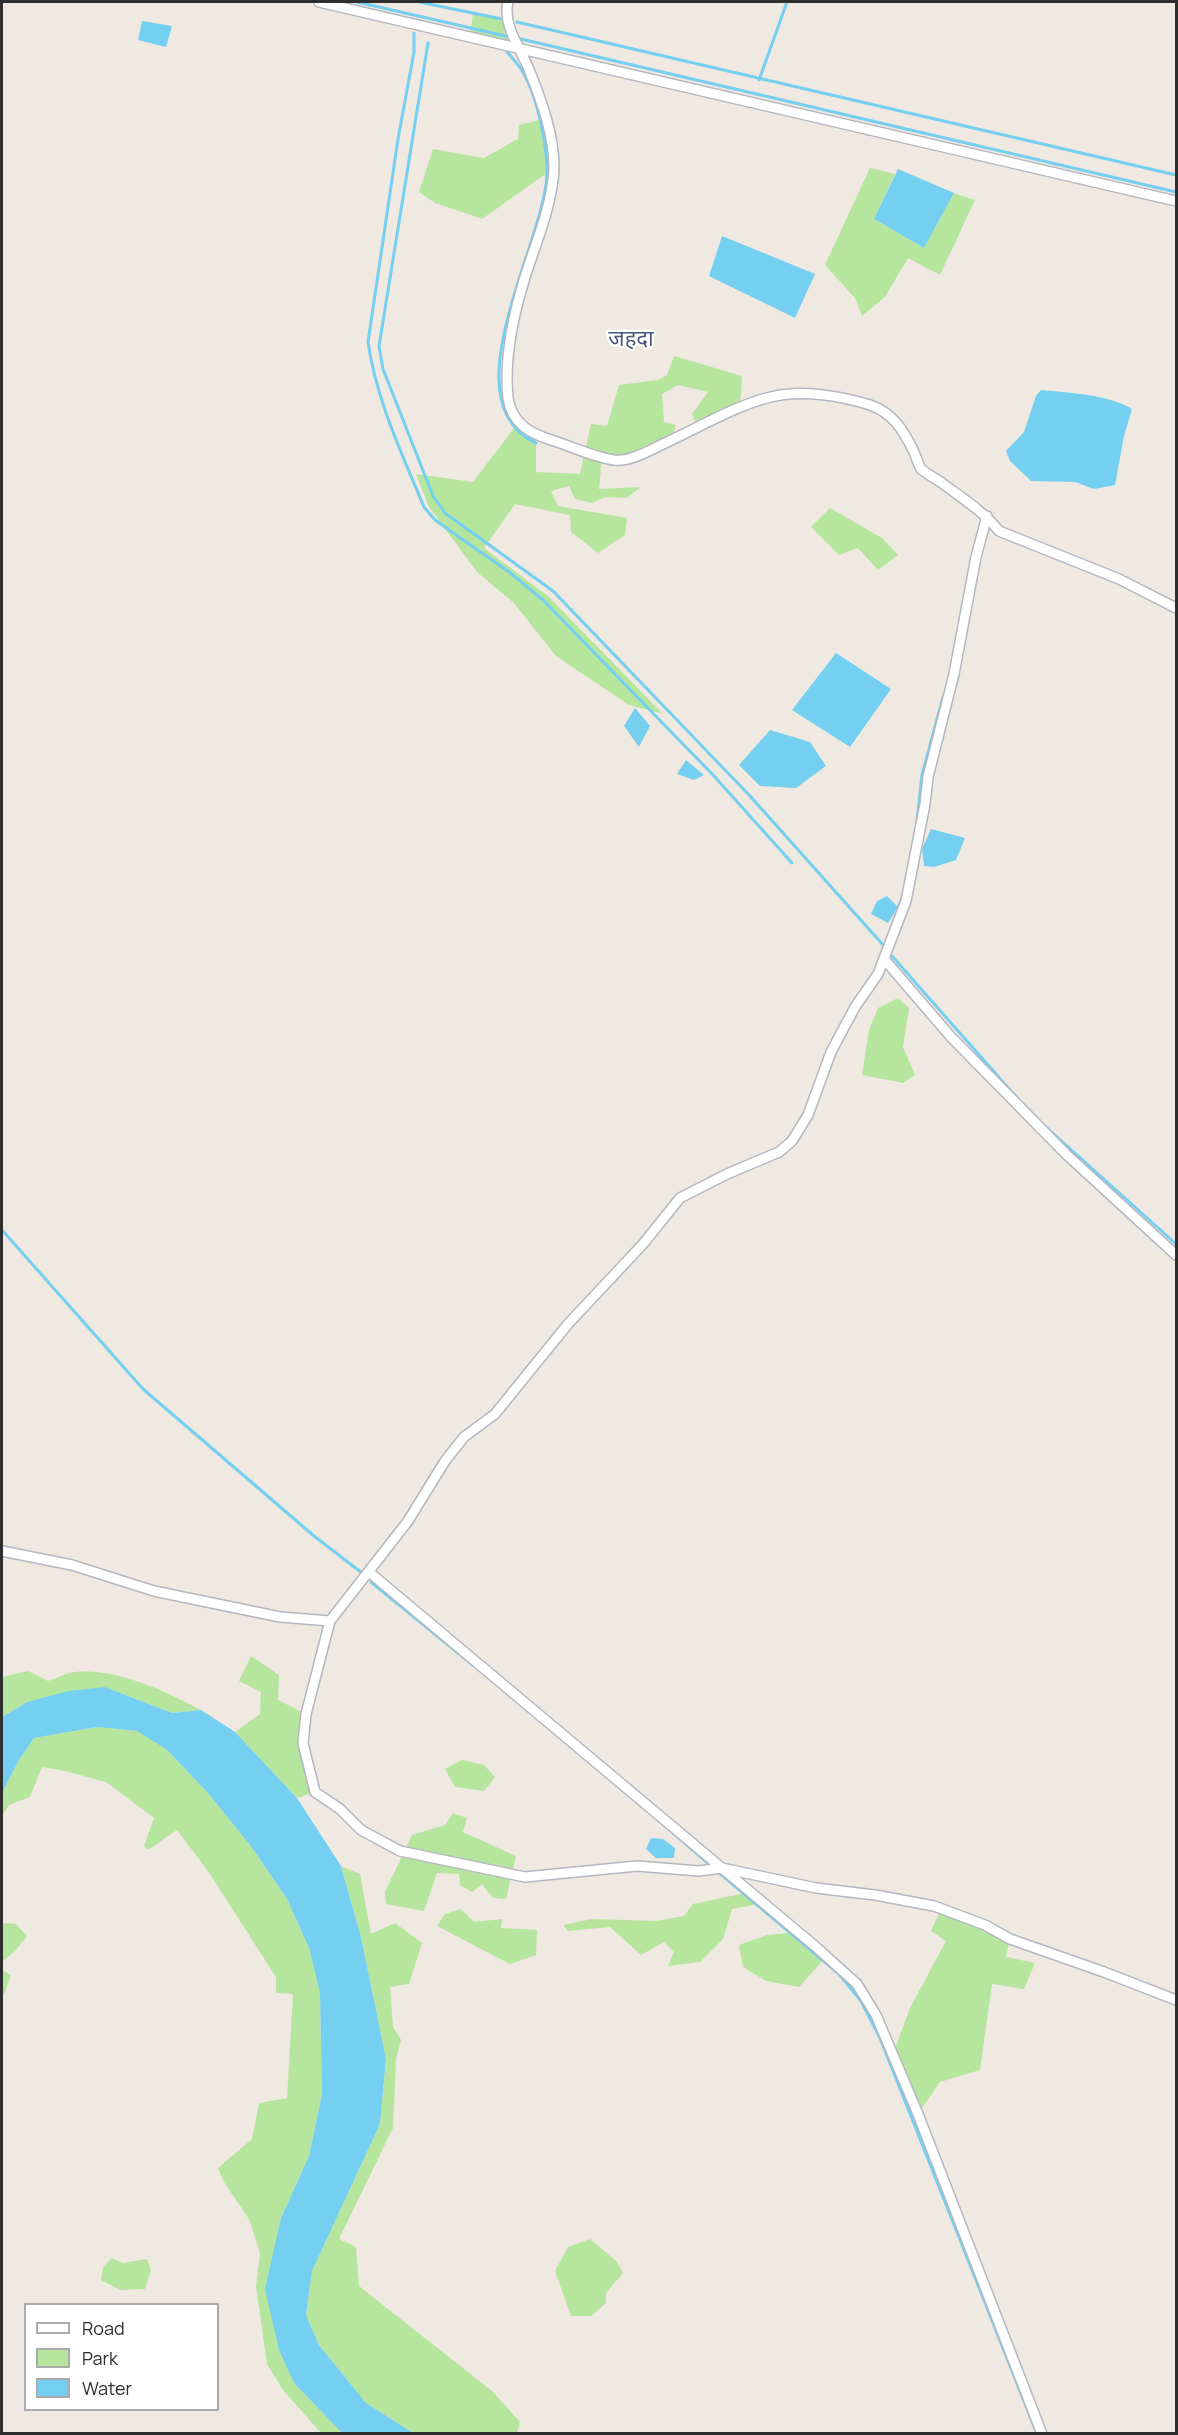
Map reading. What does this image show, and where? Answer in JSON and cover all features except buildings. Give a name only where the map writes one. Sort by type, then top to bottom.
[{"type":"street","points":[[320,2],[1176,201]]},
{"type":"street","points":[[508,2],[506,9],[517,46],[530,69],[547,118],[554,168],[543,223],[522,286],[510,335],[507,370],[508,398],[511,411],[518,423],[536,435],[615,460],[637,456],[747,405],[771,397],[794,393],[871,406],[889,414],[900,425],[921,468],[987,516],[999,531],[1119,579],[1176,608]]},
{"type":"street","points":[[987,516],[976,556],[954,674],[928,777],[917,851],[906,901],[878,974],[855,1007],[831,1052],[808,1115],[792,1141],[779,1152],[727,1174],[680,1198],[643,1244],[568,1324],[495,1414],[464,1437],[445,1461],[408,1521],[330,1621],[306,1714],[303,1743],[315,1792],[340,1809],[361,1830],[400,1851],[525,1877],[637,1866],[699,1870],[722,1868],[816,1888],[875,1895],[933,1906],[985,1925],[1010,1939],[1104,1972],[1176,2001]]},
{"type":"street","points":[[884,959],[951,1037],[1067,1155],[1176,1255]]},
{"type":"street","points":[[2,1551],[72,1565],[154,1591],[280,1617],[330,1621]]},
{"type":"street","points":[[369,1572],[816,1947],[857,1984],[876,2015],[918,2115],[1042,2433]]},
{"type":"green space","points":[[506,9],[517,46],[470,38],[473,13],[501,19]]},
{"type":"green space","points":[[547,118],[554,168],[482,219],[435,203],[419,192],[433,149],[484,158],[518,139],[519,125]]},
{"type":"green space","points":[[870,168],[895,174],[874,219],[924,248],[954,193],[975,200],[940,275],[908,258],[885,297],[862,316],[855,298],[825,265]]},
{"type":"green space","points":[[674,356],[742,376],[740,409],[698,428],[692,414],[708,392],[678,385],[662,394],[664,422],[676,425],[671,441],[637,456],[602,456],[599,489],[641,487],[627,498],[605,497],[592,503],[575,499],[569,486],[551,491],[558,506],[627,518],[625,535],[598,553],[571,532],[570,515],[515,504],[484,548],[548,596],[663,714],[629,705],[556,656],[514,603],[477,572],[429,507],[416,474],[473,482],[518,423],[536,435],[536,472],[580,474],[591,424],[607,426],[619,385],[658,380],[667,375]]},
{"type":"green space","points":[[830,508],[882,538],[898,555],[878,570],[858,548],[839,555],[811,527]]},
{"type":"green space","points":[[898,998],[909,1008],[903,1047],[915,1075],[903,1083],[862,1075],[869,1030],[878,1008]]},
{"type":"green space","points":[[251,1656],[279,1675],[278,1700],[306,1714],[303,1743],[315,1792],[297,1798],[235,1732],[260,1714],[261,1692],[239,1681]]},
{"type":"green space","points":[[28,1671],[48,1681],[75,1672],[124,1677],[172,1695],[201,1710],[172,1713],[105,1687],[27,1702],[2,1717],[2,1677]]},
{"type":"green space","points":[[97,1727],[137,1731],[167,1750],[207,1792],[250,1845],[287,1899],[309,1948],[320,1993],[322,2094],[309,2156],[281,2218],[276,2244],[294,2383],[342,2433],[321,2433],[283,2390],[267,2364],[256,2286],[260,2253],[249,2219],[224,2182],[218,2168],[252,2139],[259,2103],[287,2098],[293,1994],[276,1993],[276,1977],[208,1871],[177,1830],[148,1850],[144,1846],[154,1818],[106,1782],[42,1767],[30,1797],[9,1805],[2,1816],[2,1793],[19,1760],[34,1738]]},
{"type":"green space","points":[[462,1760],[484,1765],[495,1777],[484,1791],[455,1787],[445,1769]]},
{"type":"green space","points":[[453,1813],[467,1818],[463,1832],[516,1856],[506,1899],[493,1898],[482,1884],[472,1892],[460,1885],[459,1874],[437,1873],[424,1911],[386,1904],[385,1892],[412,1835],[445,1825]]},
{"type":"green space","points":[[341,1866],[360,1874],[371,1934],[395,1923],[422,1943],[409,1984],[390,1987],[393,2027],[401,2040],[396,2059],[393,2128],[339,2239],[356,2247],[359,2286],[492,2391],[520,2422],[517,2433],[413,2433],[366,2403],[319,2345],[306,2315],[312,2271],[380,2124],[386,2060],[361,1937]]},
{"type":"green space","points":[[750,1892],[764,1903],[732,1909],[723,1939],[700,1962],[668,1966],[674,1952],[664,1942],[641,1955],[610,1927],[568,1931],[563,1925],[592,1919],[656,1921],[684,1916],[693,1904]]},
{"type":"green space","points":[[461,1909],[474,1922],[502,1919],[501,1928],[537,1930],[536,1955],[510,1964],[437,1926],[445,1914]]},
{"type":"green space","points":[[941,1909],[1010,1939],[1006,1957],[1035,1963],[1024,1989],[992,1984],[980,2070],[940,2082],[918,2114],[893,2054],[910,2008],[946,1941],[931,1931]]},
{"type":"green space","points":[[2,1923],[16,1924],[27,1936],[2,1962]]},
{"type":"green space","points":[[799,1932],[827,1956],[799,1987],[766,1981],[743,1967],[739,1945],[767,1935]]},
{"type":"green space","points":[[2,1970],[11,1975],[2,1996]]},
{"type":"green space","points":[[590,2239],[617,2262],[623,2273],[606,2293],[606,2303],[591,2316],[571,2316],[555,2271],[568,2247]]},
{"type":"green space","points":[[112,2258],[123,2263],[147,2259],[151,2270],[145,2289],[120,2290],[101,2280],[103,2267]]},
{"type":"water","points":[[142,21],[172,26],[166,47],[138,40]]},
{"type":"water","points":[[898,169],[954,193],[924,248],[874,219]]},
{"type":"water","points":[[722,236],[815,274],[795,318],[709,276]]},
{"type":"water","points":[[1041,390],[1100,397],[1132,409],[1124,436],[1115,485],[1094,489],[1075,482],[1031,481],[1010,461],[1006,451],[1024,432],[1036,396]]},
{"type":"water","points":[[836,653],[891,689],[850,747],[792,710]]},
{"type":"water","points":[[635,708],[650,726],[639,747],[624,726]]},
{"type":"water","points":[[770,730],[810,742],[826,766],[796,788],[760,786],[739,765]]},
{"type":"water","points":[[686,760],[704,775],[694,780],[677,774]]},
{"type":"water","points":[[931,829],[965,838],[956,860],[934,867],[924,866],[922,849]]},
{"type":"water","points":[[887,896],[898,907],[888,923],[871,914],[877,901]]},
{"type":"water","points":[[105,1687],[172,1713],[201,1710],[235,1732],[297,1798],[341,1866],[361,1937],[386,2059],[380,2124],[312,2271],[306,2315],[319,2345],[366,2403],[413,2433],[342,2433],[294,2383],[279,2350],[265,2289],[281,2218],[309,2156],[322,2094],[320,1993],[309,1948],[287,1899],[250,1845],[207,1792],[167,1750],[137,1731],[97,1727],[34,1738],[19,1760],[2,1793],[2,1717],[27,1702],[69,1691]]},
{"type":"water","points":[[651,1838],[663,1839],[675,1848],[674,1858],[656,1858],[646,1849]]},
{"type":"waterway","points":[[357,2],[510,37]]},
{"type":"waterway","points":[[419,2],[502,19]]},
{"type":"waterway","points":[[759,80],[787,2]]},
{"type":"waterway","points":[[517,22],[1176,175]]},
{"type":"waterway","points":[[414,33],[414,52],[398,139],[368,342],[383,405],[424,507],[435,520],[509,572],[543,600],[714,776],[792,863]]},
{"type":"waterway","points":[[521,39],[1176,192]]},
{"type":"waterway","points":[[428,43],[379,346],[383,369],[433,496],[445,513],[553,591],[750,796],[884,946]]},
{"type":"waterway","points":[[507,52],[522,71],[533,95],[543,135],[547,171],[543,200],[508,316],[500,356],[500,392],[511,422],[536,443]]},
{"type":"waterway","points":[[917,821],[922,775],[943,697]]},
{"type":"waterway","points":[[898,907],[902,899]]},
{"type":"waterway","points":[[892,956],[1018,1099]]},
{"type":"waterway","points":[[1037,1119],[1176,1244]]},
{"type":"waterway","points":[[2,1230],[143,1389],[314,1536],[362,1573]]},
{"type":"waterway","points":[[371,1582],[474,1666]]},
{"type":"waterway","points":[[672,1832],[709,1864]]},
{"type":"waterway","points":[[717,1871],[839,1974],[861,2001],[880,2038],[1037,2434]]},
{"type":"district","name":"जहदा","points":[[631,340]]}]
